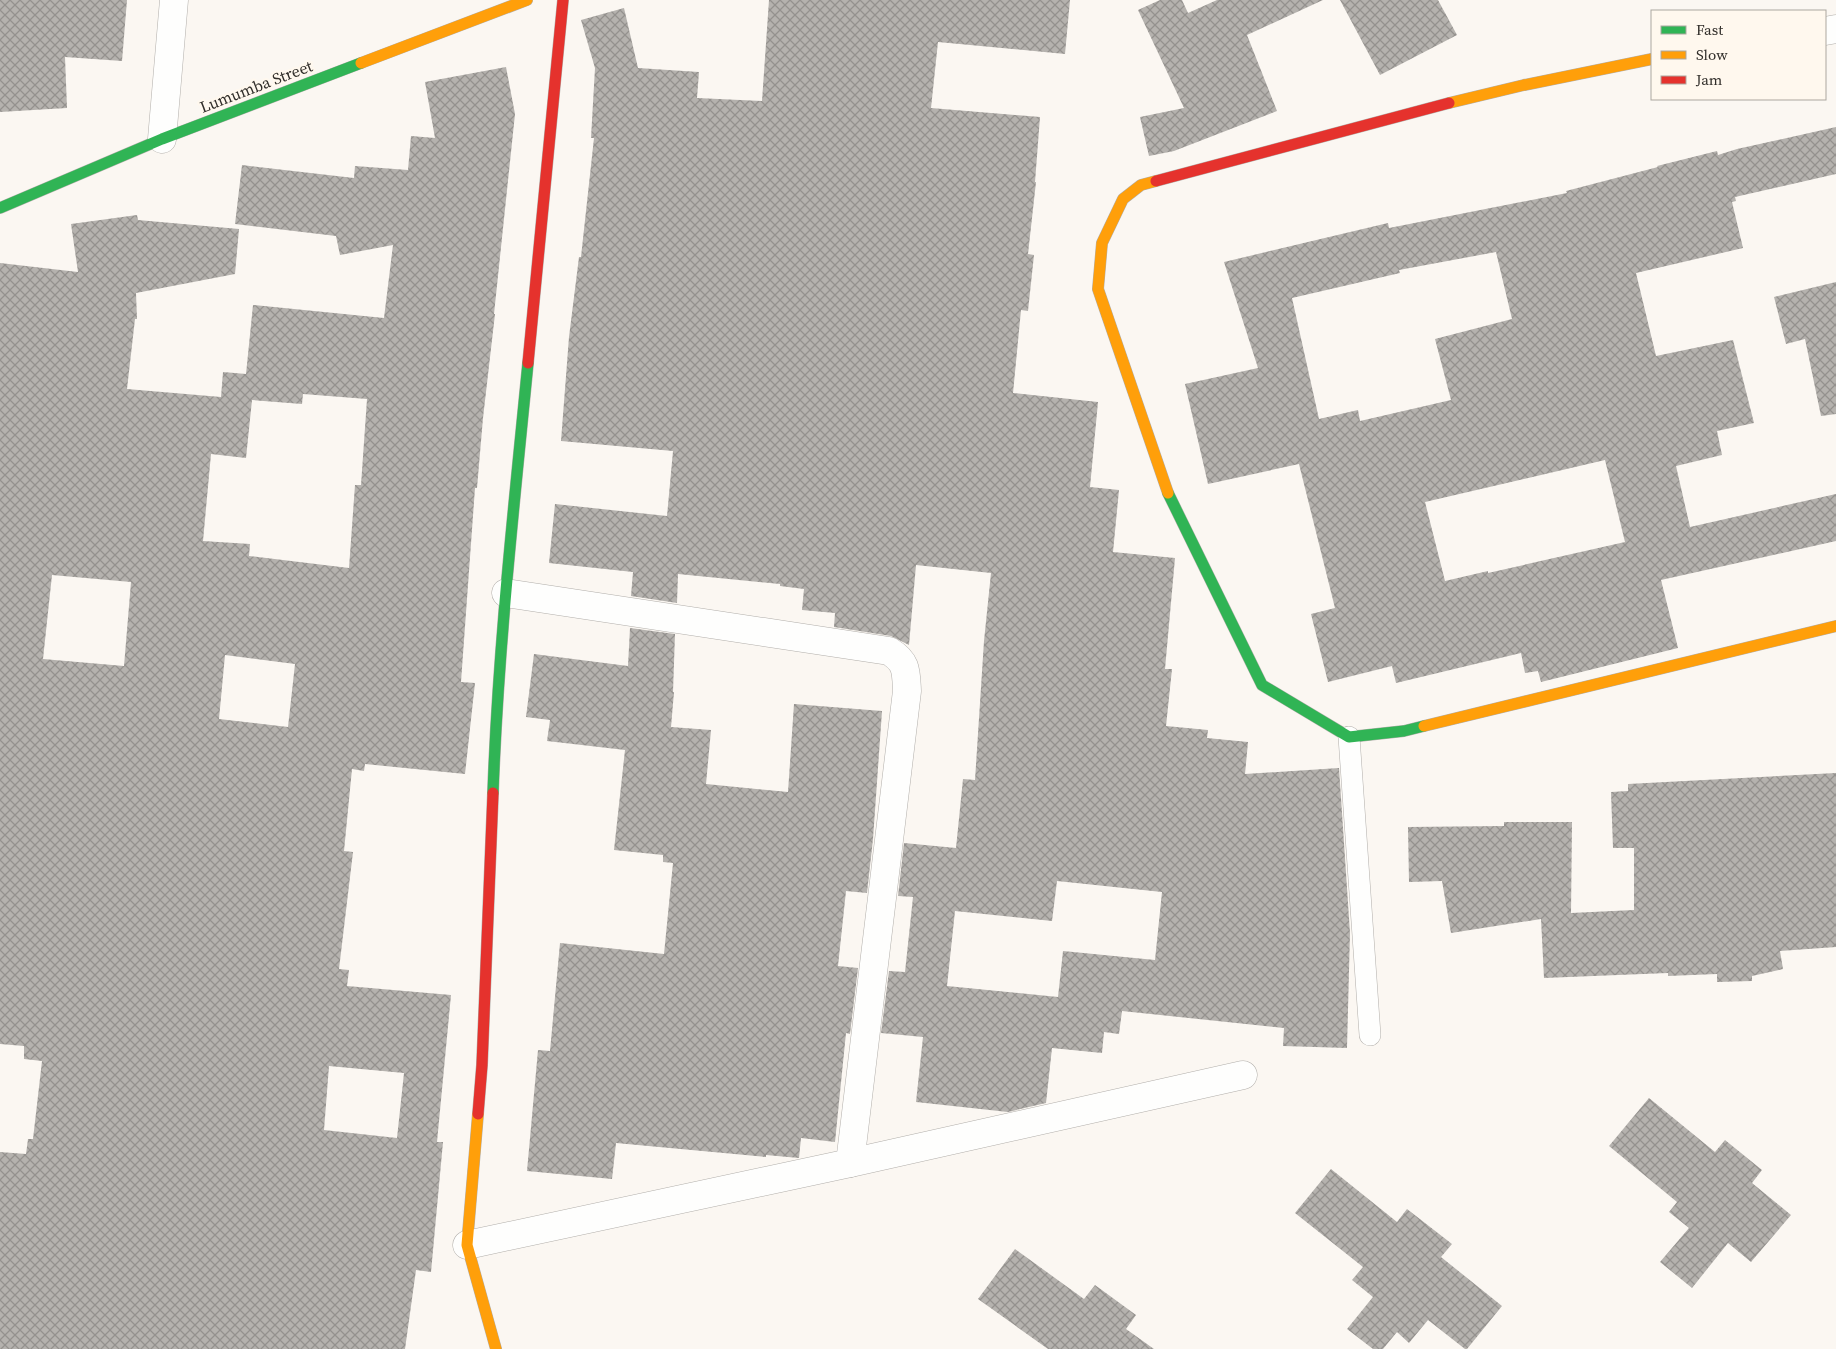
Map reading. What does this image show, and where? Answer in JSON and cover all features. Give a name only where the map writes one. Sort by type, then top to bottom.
[{"type":"street","points":[[162,139],[174,0]]},
{"type":"street","name":"Lumumba Street","points":[[0,208],[162,139],[527,0]]},
{"type":"street","points":[[496,1349],[467,1245],[482,1065],[495,734],[506,592],[563,0]]},
{"type":"street","points":[[1651,59],[1592,69],[1442,105],[1141,185],[1123,199],[1102,243],[1098,290],[1170,499],[1262,685],[1349,737],[1404,730],[1836,626]]},
{"type":"street","points":[[506,592],[889,651],[899,657],[906,668],[907,691],[850,1163]]},
{"type":"street","points":[[467,1245],[850,1163],[1243,1075]]},
{"type":"lane","points":[[1349,737],[1370,1035]]},
{"type":"building","points":[[0,0],[127,0],[122,61],[65,57],[67,108],[0,112]]},
{"type":"building","points":[[769,0],[1070,0],[1065,54],[938,42],[931,108],[1040,117],[1036,182],[1028,254],[1034,255],[1028,311],[1021,310],[1013,393],[1098,402],[1090,487],[1119,490],[1113,552],[1175,558],[1165,669],[1172,669],[1166,726],[1208,730],[1207,738],[1248,742],[1245,774],[1339,768],[1350,933],[1347,1048],[1283,1046],[1284,1028],[1122,1011],[1119,1034],[1104,1032],[1102,1053],[1052,1048],[1046,1103],[1008,1112],[916,1102],[923,1037],[881,1033],[889,971],[905,972],[913,897],[898,896],[904,843],[956,848],[963,779],[975,780],[984,641],[991,573],[916,565],[909,645],[891,636],[834,627],[835,613],[802,610],[804,589],[780,586],[780,584],[678,574],[677,603],[631,596],[633,572],[549,563],[555,504],[667,516],[673,451],[561,441],[569,337],[579,257],[581,257],[594,138],[591,138],[595,68],[581,20],[624,8],[638,68],[699,72],[697,98],[762,101]],"holes":[[[1057,881],[1162,892],[1155,960],[1063,951],[1058,997],[947,986],[955,911],[1052,921]]]},
{"type":"building","points":[[1160,0],[1182,0],[1188,13],[1217,0],[1323,0],[1247,35],[1277,111],[1174,151],[1149,156],[1140,117],[1184,108],[1138,10]]},
{"type":"building","points":[[1340,0],[1438,0],[1457,35],[1380,75]]},
{"type":"building","points":[[506,67],[515,114],[477,488],[475,488],[461,682],[475,683],[465,774],[365,764],[364,771],[352,769],[344,851],[353,852],[339,969],[349,970],[347,986],[451,995],[437,1142],[443,1142],[431,1272],[416,1270],[405,1349],[0,1349],[0,1152],[26,1154],[28,1139],[33,1139],[42,1061],[24,1059],[24,1046],[0,1044],[0,263],[78,272],[71,224],[137,215],[138,220],[239,229],[235,274],[136,293],[137,319],[135,319],[127,389],[221,397],[223,372],[246,374],[253,305],[384,318],[393,245],[340,255],[336,236],[235,224],[242,165],[354,178],[355,166],[408,170],[411,136],[435,138],[425,82]],"holes":[[[303,394],[367,399],[361,485],[355,485],[349,568],[249,556],[250,544],[203,541],[211,454],[246,458],[252,400],[302,404]],[[52,575],[131,582],[124,666],[43,659]],[[225,655],[295,664],[288,727],[219,719]],[[329,1066],[404,1073],[397,1138],[324,1130]]]},
{"type":"building","points":[[1836,127],[1836,174],[1735,197],[1736,201],[1732,202],[1743,248],[1636,273],[1656,356],[1733,340],[1754,423],[1717,431],[1722,455],[1676,466],[1690,527],[1836,494],[1836,541],[1661,580],[1678,648],[1541,682],[1538,671],[1525,673],[1521,653],[1396,683],[1392,666],[1328,682],[1311,614],[1335,608],[1299,464],[1208,484],[1185,384],[1258,368],[1224,262],[1388,223],[1389,228],[1567,193],[1566,191],[1657,166],[1717,151],[1718,155]],"holes":[[[1496,252],[1512,319],[1435,339],[1451,400],[1360,421],[1358,410],[1319,419],[1292,298],[1400,273],[1399,270]],[[1605,460],[1625,542],[1445,581],[1425,502]]]},
{"type":"building","points":[[1836,282],[1836,414],[1821,416],[1805,339],[1786,344],[1774,297]]},
{"type":"building","points":[[630,628],[675,634],[671,727],[711,730],[706,784],[788,792],[794,704],[882,711],[873,839],[867,893],[846,891],[838,966],[858,968],[850,1034],[846,1033],[835,1142],[801,1138],[799,1158],[766,1155],[766,1157],[616,1143],[612,1179],[527,1171],[538,1050],[550,1051],[560,943],[664,954],[673,863],[663,862],[663,855],[614,850],[625,750],[547,741],[550,720],[526,717],[534,654],[628,666]]},
{"type":"building","points":[[1836,773],[1836,947],[1780,951],[1783,969],[1752,976],[1752,981],[1717,982],[1717,974],[1668,976],[1668,973],[1544,978],[1541,919],[1451,933],[1442,881],[1409,882],[1408,827],[1504,826],[1504,822],[1572,822],[1571,913],[1634,910],[1634,848],[1613,848],[1611,792],[1628,791],[1628,784]]},
{"type":"building","points":[[1649,1098],[1715,1152],[1725,1140],[1762,1170],[1752,1183],[1791,1215],[1751,1262],[1728,1243],[1692,1288],[1660,1262],[1689,1228],[1669,1212],[1677,1202],[1609,1146]]},
{"type":"building","points":[[1331,1169],[1397,1222],[1407,1209],[1452,1244],[1441,1257],[1502,1306],[1467,1349],[1428,1320],[1409,1343],[1397,1332],[1383,1349],[1373,1349],[1347,1329],[1373,1297],[1352,1280],[1363,1267],[1295,1213]]},
{"type":"building","points":[[1015,1249],[1084,1299],[1095,1285],[1136,1315],[1126,1329],[1154,1349],[1048,1349],[978,1299]]},
{"type":"traffic: fast","points":[[0,208],[162,139],[361,63]]},
{"type":"traffic: fast","points":[[493,793],[503,631],[528,363]]},
{"type":"traffic: fast","points":[[1168,493],[1262,685],[1349,737],[1404,731],[1424,726]]},
{"type":"traffic: slow","points":[[361,63],[527,0]]},
{"type":"traffic: slow","points":[[1449,103],[1524,85],[1651,59]]},
{"type":"traffic: slow","points":[[1156,181],[1141,185],[1123,199],[1102,243],[1098,289],[1168,493]]},
{"type":"traffic: slow","points":[[1424,726],[1836,626]]},
{"type":"traffic: slow","points":[[478,1114],[467,1245],[496,1349]]},
{"type":"traffic: jam","points":[[528,363],[563,0]]},
{"type":"traffic: jam","points":[[1156,181],[1449,103]]},
{"type":"traffic: jam","points":[[478,1114],[482,1065],[493,793]]}]
